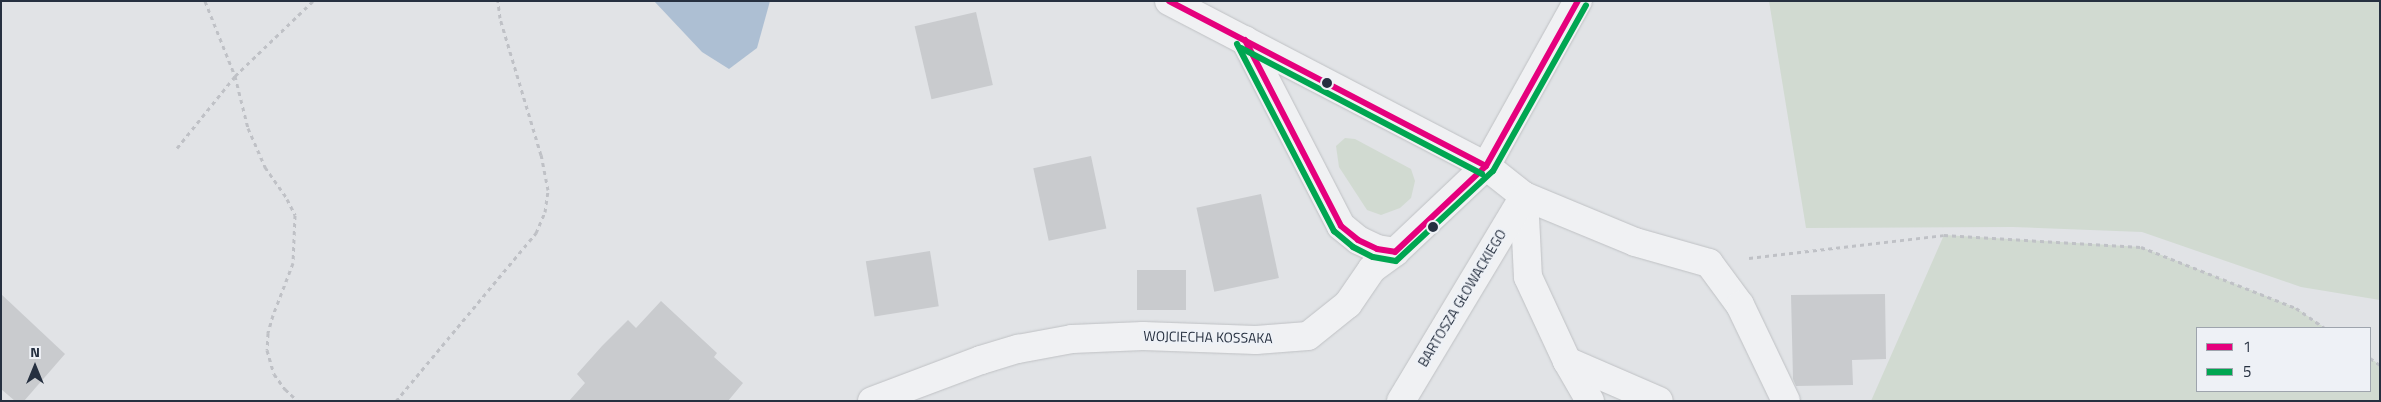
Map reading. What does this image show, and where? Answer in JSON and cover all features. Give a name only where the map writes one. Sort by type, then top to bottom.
[{"type":"street","points":[[1169,1],[1486,166],[1524,196],[1635,242],[1709,262],[1724,280],[1740,305],[1786,401]]},
{"type":"street","points":[[1486,166],[1578,1]]},
{"type":"street","points":[[1245,40],[1341,226],[1358,240],[1377,249],[1395,252]]},
{"type":"street","name":"WOJCIECHA KOSSAKA","points":[[872,401],[981,360],[1072,339],[1143,336],[1256,340],[1308,336],[1348,304],[1372,269],[1395,252],[1486,166]]},
{"type":"street","points":[[1524,196],[1528,277],[1567,361],[1590,401]]},
{"type":"street","name":"BARTOSZA GŁOWACKIEGO","points":[[1401,401],[1524,196]]},
{"type":"street","points":[[1567,361],[1659,401]]},
{"type":"path","points":[[205,1],[235,76],[248,128],[265,167],[287,199],[295,215],[292,262],[273,315],[268,333],[267,350],[274,374],[285,389],[298,401]]},
{"type":"path","points":[[177,148],[235,76],[313,1]]},
{"type":"path","points":[[396,401],[536,233],[545,212],[548,190],[541,155],[500,18],[498,1]]},
{"type":"path","points":[[1709,262],[1944,235],[2142,247],[2296,308],[2324,327]]},
{"type":"shaded area","points":[[1769,1],[2380,1],[2380,300],[2301,287],[2142,232],[2013,227],[1806,228]]},
{"type":"shaded area","points":[[1345,138],[1355,139],[1411,169],[1415,181],[1411,198],[1400,208],[1381,215],[1367,210],[1339,167],[1336,146]]},
{"type":"shaded area","points":[[1944,235],[2141,247],[2296,308],[2324,327],[2196,327],[2196,392],[2371,392],[2371,359],[2380,365],[2380,401],[1871,401]]},
{"type":"water","points":[[654,1],[770,1],[757,48],[729,69],[702,52]]},
{"type":"building","points":[[976,12],[993,85],[931,99],[915,26]]},
{"type":"building","points":[[1091,156],[1106,228],[1049,241],[1033,168]]},
{"type":"building","points":[[1261,194],[1279,278],[1214,292],[1196,208]]},
{"type":"building","points":[[930,251],[939,306],[875,316],[866,261]]},
{"type":"building","points":[[1137,270],[1186,270],[1186,310],[1137,310]]},
{"type":"building","points":[[1,294],[65,354],[24,401],[15,401],[1,389]]},
{"type":"building","points":[[1885,294],[1886,359],[1852,360],[1853,385],[1796,386],[1793,379],[1791,295]]},
{"type":"building","points":[[661,301],[717,353],[714,357],[743,383],[728,401],[569,401],[585,383],[577,374],[602,346],[628,320],[636,328]]},
{"type":"transit line","name":"1","points":[[1169,1],[1486,166]]},
{"type":"transit line","name":"1","points":[[1245,40],[1341,226],[1358,240],[1377,249],[1395,252],[1486,166],[1578,1]]},
{"type":"transit line","name":"5","points":[[1237,44],[1334,231],[1353,247],[1373,257],[1396,261],[1493,171],[1586,5]]},
{"type":"transit line","name":"5","points":[[1241,48],[1482,174]]}]
